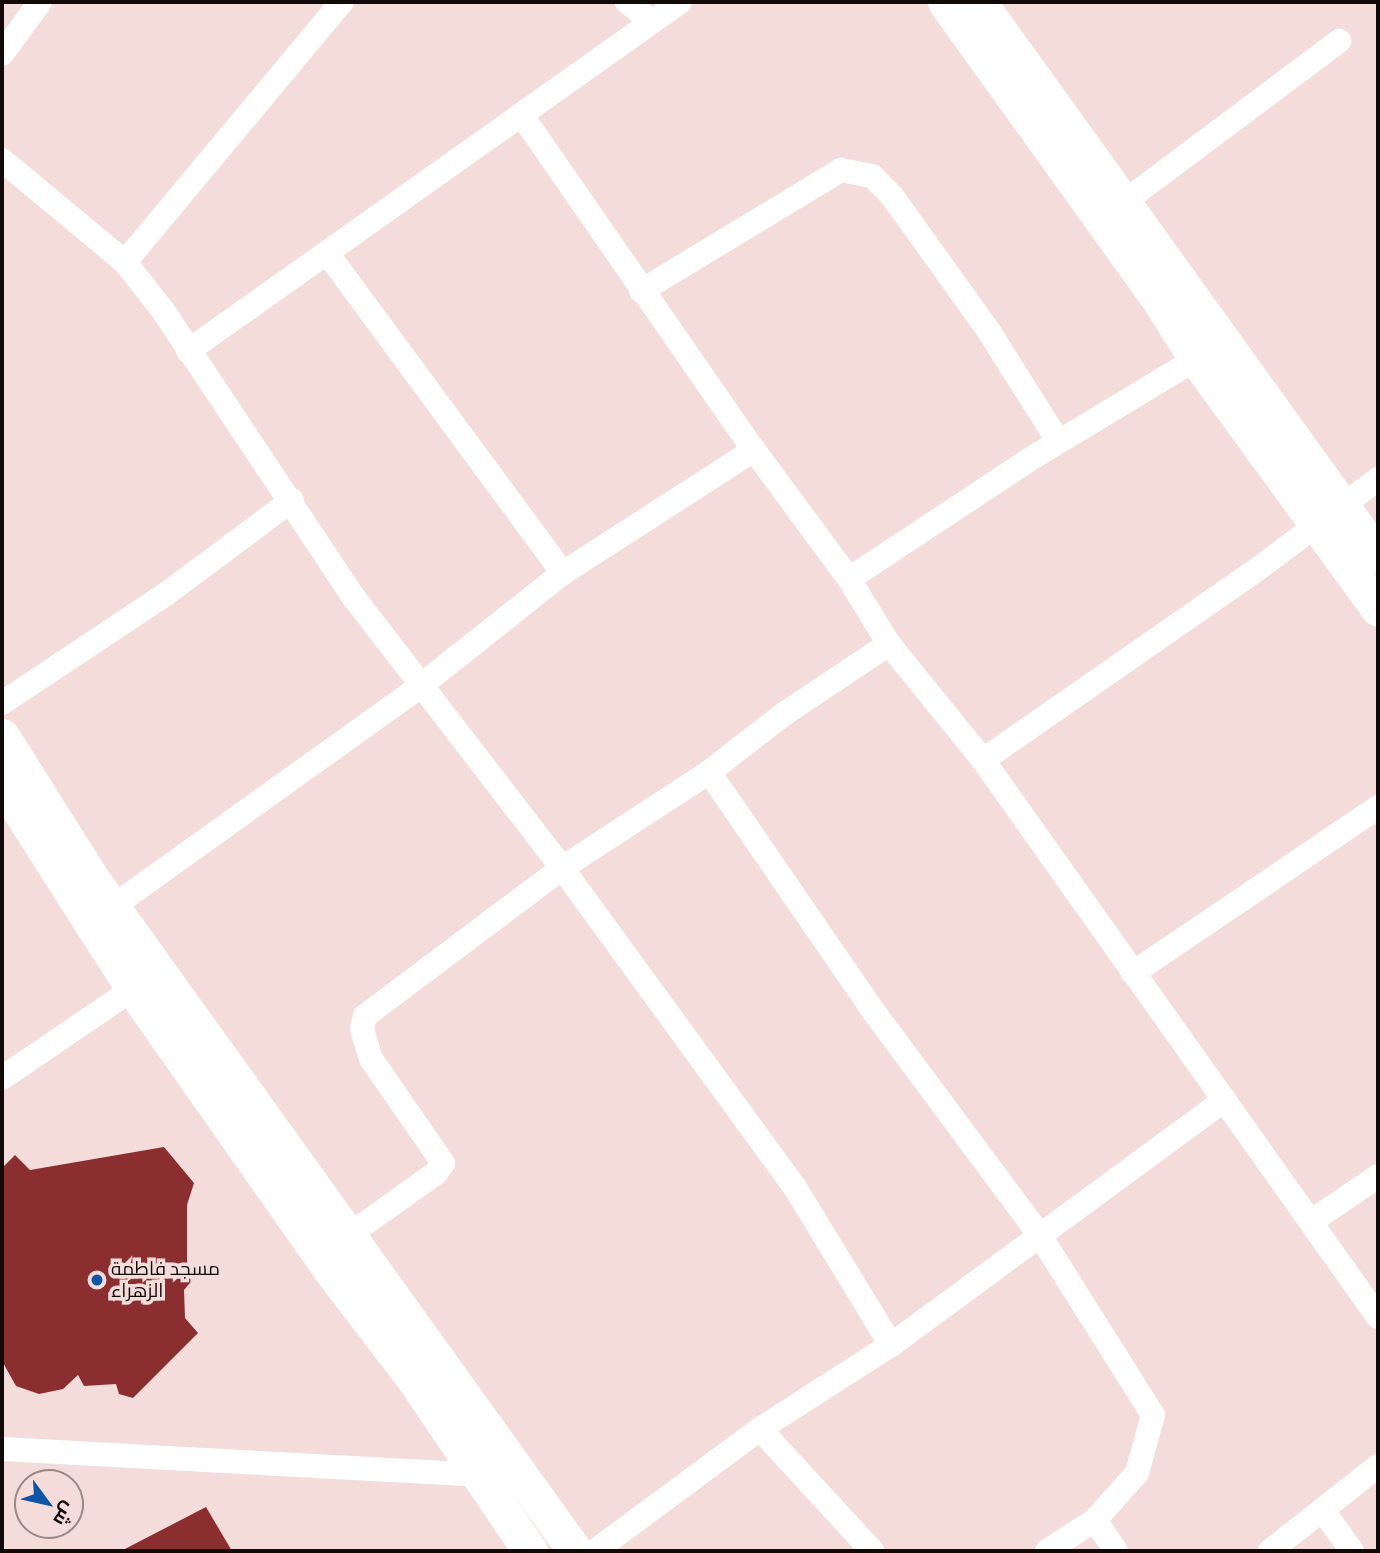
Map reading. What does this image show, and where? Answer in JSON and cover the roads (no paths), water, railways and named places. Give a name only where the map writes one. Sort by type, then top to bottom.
[{"type":"street","points":[[2,54],[40,2]]},
{"type":"street","points":[[125,262],[342,2]]},
{"type":"street","points":[[627,2],[651,21]]},
{"type":"street","points":[[188,351],[523,117],[680,2]]},
{"type":"street","points":[[946,2],[1087,174],[1125,202],[1331,513],[1378,609]]},
{"type":"street","points":[[979,2],[1087,174],[1196,359],[1331,513],[1378,556]]},
{"type":"street","points":[[1125,202],[1339,41]]},
{"type":"street","points":[[523,117],[641,291],[849,579],[889,644],[983,760],[1378,1317]]},
{"type":"street","points":[[2,160],[125,262],[292,500],[355,599],[419,687],[562,868],[794,1186],[891,1345]]},
{"type":"street","points":[[641,291],[841,170],[872,176],[892,196],[990,332],[1059,441]]},
{"type":"street","points":[[327,253],[564,573]]},
{"type":"street","points":[[849,579],[1059,441],[1196,359]]},
{"type":"street","points":[[112,907],[419,687],[564,573],[754,450]]},
{"type":"street","points":[[983,760],[1251,574],[1378,479]]},
{"type":"street","points":[[2,703],[166,594],[292,500]]},
{"type":"street","points":[[335,1276],[357,1246],[436,1173],[443,1163],[371,1059],[362,1029],[365,1016],[562,868],[709,772],[784,714],[889,644]]},
{"type":"street","points":[[2,736],[112,907],[575,1551]]},
{"type":"street","points":[[709,772],[877,1016],[1039,1234],[1153,1415],[1136,1473],[1095,1520],[1047,1551]]},
{"type":"street","points":[[2,783],[133,989],[335,1276],[413,1378],[530,1551]]},
{"type":"street","points":[[1133,973],[1378,807]]},
{"type":"street","points":[[2,1078],[133,989]]},
{"type":"street","points":[[595,1551],[760,1429],[891,1345],[1225,1100]]},
{"type":"street","points":[[1312,1221],[1378,1177]]},
{"type":"street","points":[[760,1429],[872,1551]]},
{"type":"street","points":[[2,1449],[478,1475]]},
{"type":"street","points":[[1270,1551],[1324,1512],[1378,1466]]},
{"type":"street","points":[[1324,1512],[1352,1551]]},
{"type":"street","points":[[1095,1520],[1115,1551]]},
{"type":"place","name":"مسجد فاطمة الزهراء","points":[[97,1280]]}]
